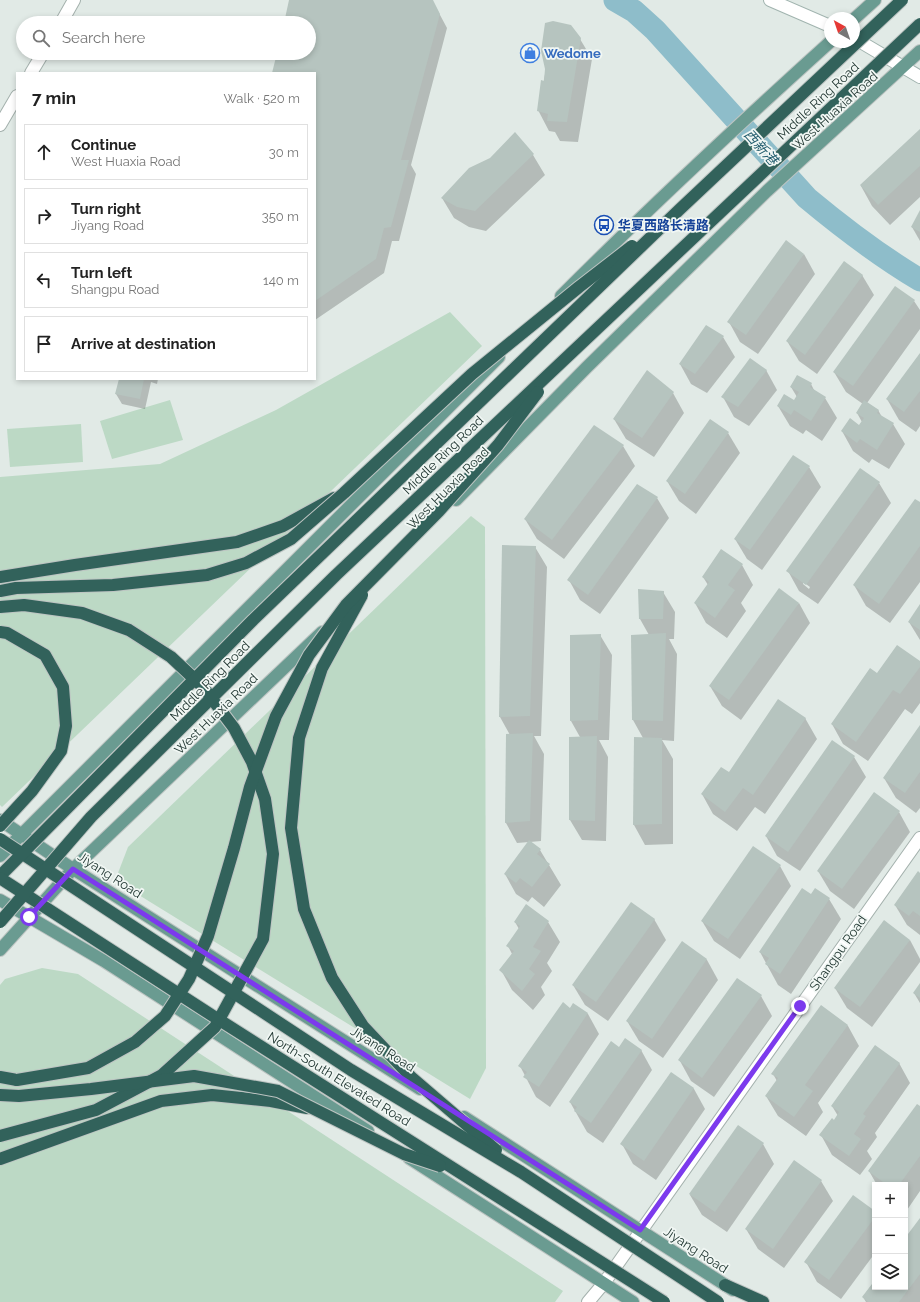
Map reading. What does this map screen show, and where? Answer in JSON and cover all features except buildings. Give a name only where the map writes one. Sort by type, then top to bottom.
[{"type":"highway","name":"Middle Ring Road","points":[[0,877],[253,620],[679,210],[902,0]]},
{"type":"highway","name":"Middle Ring Road","points":[[0,922],[90,817],[336,575],[920,24]]},
{"type":"highway","points":[[0,590],[16,588],[113,585],[207,575],[246,563],[291,539],[344,493],[472,374],[579,287],[679,210]]},
{"type":"highway","points":[[0,1077],[17,1080],[88,1068],[135,1042],[165,1016],[189,980],[208,936],[250,787],[276,716],[309,656],[346,605],[439,511],[498,445],[559,364]]},
{"type":"highway","points":[[0,578],[75,565],[237,542],[283,526],[344,493]]},
{"type":"highway","points":[[368,583],[322,668],[299,738],[290,828],[304,909],[332,978],[363,1026],[410,1077],[521,1172]]},
{"type":"highway","points":[[0,607],[24,605],[82,613],[129,630],[171,657],[204,688],[234,728],[252,762],[265,799],[273,854],[263,939],[215,1027],[162,1075],[96,1110],[0,1136]]},
{"type":"highway","points":[[0,632],[7,633],[45,656],[63,687],[66,726],[61,751],[32,791],[0,826]]},
{"type":"highway","name":"North-South Elevated Road","points":[[0,839],[351,1070],[521,1172],[718,1302]]},
{"type":"highway","name":"North-South Elevated Road","points":[[0,877],[458,1172],[664,1302]]},
{"type":"highway","points":[[0,1095],[19,1096],[84,1090],[194,1076],[278,1090],[404,1154],[458,1172]]},
{"type":"highway","points":[[0,1160],[161,1101],[212,1096],[271,1101],[315,1109]]},
{"type":"highway","points":[[725,1285],[763,1302]]},
{"type":"main road","points":[[860,14],[875,0]]},
{"type":"main road","points":[[0,856],[619,238],[722,140],[824,47]]},
{"type":"main road","name":"West Huaxia Road","points":[[0,950],[73,869],[383,574],[587,367],[808,153],[920,52]]},
{"type":"main road","name":"Jiyang Road","points":[[0,820],[73,869],[751,1302]]},
{"type":"main road","points":[[0,900],[104,961],[633,1302]]},
{"type":"street","points":[[64,16],[74,0]]},
{"type":"street","points":[[770,0],[824,23]]},
{"type":"street","points":[[860,41],[920,77]]},
{"type":"street","points":[[32,72],[39,60]]},
{"type":"street","points":[[0,125],[16,98]]},
{"type":"street","name":"Shangpu Road","points":[[588,1302],[604,1283],[640,1230],[920,838]]},
{"type":"green space","points":[[450,312],[482,346],[2,807],[0,805],[0,477],[160,464],[276,410]]},
{"type":"green space","points":[[170,400],[183,440],[112,459],[100,421]]},
{"type":"green space","points":[[81,424],[83,462],[10,467],[7,429]]},
{"type":"green space","points":[[471,516],[485,527],[486,1068],[470,1099],[134,892],[118,873],[128,847]]},
{"type":"green space","points":[[42,968],[78,974],[563,1291],[555,1302],[0,1302],[0,985],[5,979]]},
{"type":"waterway","name":"西新港","points":[[615,0],[634,11],[655,30],[807,198],[862,241],[920,280]]},
{"type":"place","name":"Wedome","points":[[530,53]]},
{"type":"place","name":"华夏西路长清路","points":[[604,225]]},
{"type":"route","points":[[29,917],[73,869],[640,1230],[800,1006]]}]
